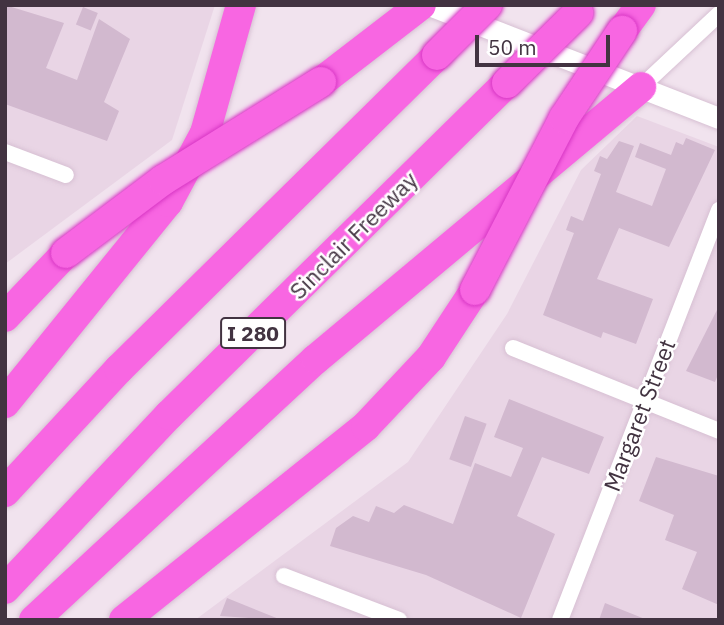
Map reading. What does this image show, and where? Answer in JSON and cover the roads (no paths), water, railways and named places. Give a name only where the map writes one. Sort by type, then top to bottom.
[{"type":"highway","points":[[5,403],[168,202],[205,133],[241,5]]},
{"type":"highway","points":[[5,317],[66,253],[163,180],[321,82],[421,5]]},
{"type":"highway","name":"I 280","points":[[5,492],[119,369],[487,5]]},
{"type":"highway","points":[[124,620],[366,426],[431,357],[475,290],[564,118],[641,5]]},
{"type":"highway","name":"Sinclair Freeway","points":[[5,589],[160,424],[582,9]]},
{"type":"highway","points":[[34,620],[316,359],[641,87]]},
{"type":"street","points":[[429,5],[719,118]]},
{"type":"street","points":[[641,87],[719,14]]},
{"type":"street","points":[[5,152],[66,175]]},
{"type":"street","name":"Margaret Street","points":[[560,620],[719,210]]},
{"type":"street","points":[[513,348],[719,431]]},
{"type":"street","points":[[284,576],[399,620]]}]
